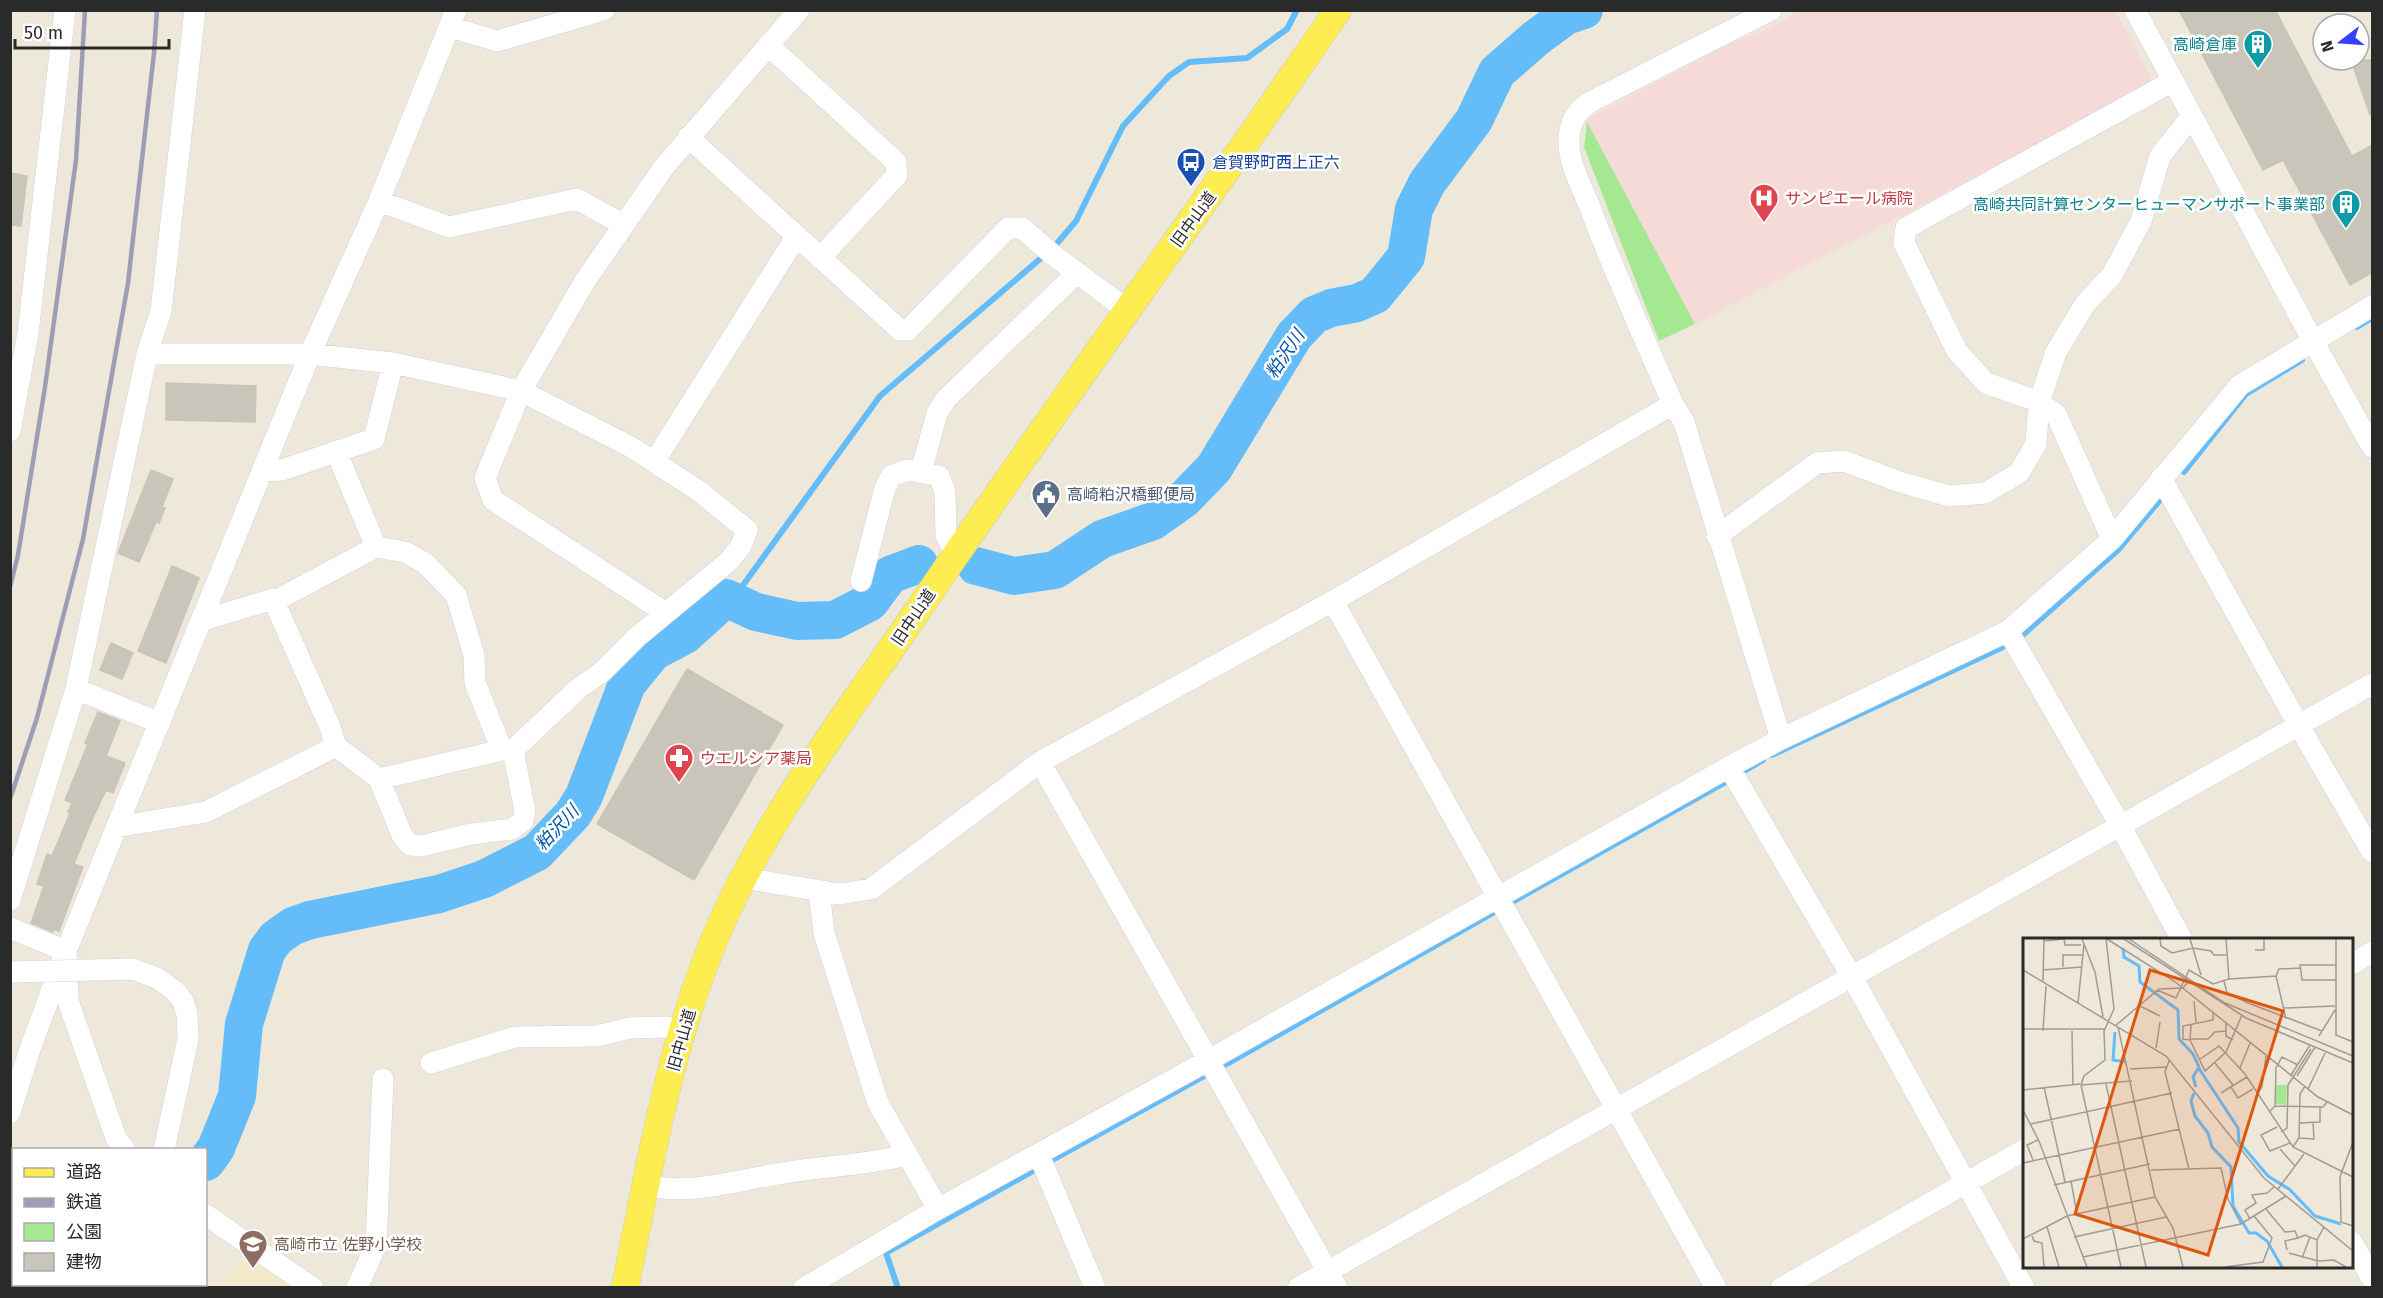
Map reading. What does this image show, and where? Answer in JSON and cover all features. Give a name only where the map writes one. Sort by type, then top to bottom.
[{"type":"main road","name":"旧中山道","points":[[625,1287],[645,1185],[682,1033],[707,958],[724,916],[769,831],[956,554],[1338,10]]},
{"type":"street","points":[[10,430],[28,333],[64,10]]},
{"type":"street","points":[[10,900],[76,689],[147,354],[161,311],[195,10]]},
{"type":"street","points":[[10,1113],[29,1052],[66,951],[116,826],[203,620],[310,354],[379,201],[453,19],[497,41],[604,10]]},
{"type":"street","points":[[666,613],[493,500],[485,478],[521,391],[585,281],[664,167],[799,10]]},
{"type":"street","points":[[1771,10],[1590,102],[1577,111],[1572,122],[1569,140],[1572,158],[1610,259],[1673,404],[1684,422],[1781,739]]},
{"type":"street","points":[[2135,10],[2313,342],[2373,447]]},
{"type":"street","points":[[768,45],[896,162],[897,175],[820,258]]},
{"type":"street","points":[[2112,539],[2056,414],[2039,402],[1986,383],[1957,351],[1904,243],[1906,228],[2173,81]]},
{"type":"street","points":[[1718,536],[1817,463],[1844,461],[1900,482],[1949,496],[1985,493],[2019,473],[2036,444],[2039,402],[2056,352],[2085,304],[2112,275],[2141,221],[2160,156],[2192,117]]},
{"type":"street","points":[[688,137],[900,330],[908,330],[1008,228],[1022,228],[1077,273],[1128,310]]},
{"type":"street","points":[[379,201],[449,227],[577,199],[624,225]]},
{"type":"street","points":[[654,462],[796,237]]},
{"type":"street","points":[[921,472],[937,413],[946,399],[1077,273]]},
{"type":"street","points":[[804,1287],[938,1209],[1040,1155],[1729,767],[1781,739],[2008,631],[2112,539],[2240,385],[2373,306]]},
{"type":"street","points":[[147,354],[310,354],[393,363],[521,391],[631,447],[699,491],[747,530],[741,546],[729,561],[637,637],[602,672],[579,688],[507,750],[379,779]]},
{"type":"street","points":[[264,471],[282,470],[374,438],[393,363]]},
{"type":"street","points":[[743,878],[840,894],[871,889],[1040,762],[1334,601],[1673,404]]},
{"type":"street","points":[[336,451],[376,547]]},
{"type":"street","points":[[861,581],[885,488],[891,476],[908,470],[939,476],[945,492],[946,535],[956,554]]},
{"type":"street","points":[[2161,478],[2299,726],[2373,852]]},
{"type":"street","points":[[203,620],[273,599],[330,726],[336,746],[379,779],[402,835],[410,845],[421,846],[471,834],[512,829],[523,821],[525,811],[507,750],[475,683],[474,655],[456,595],[425,563],[394,548],[376,547],[275,602]]},
{"type":"street","points":[[1334,601],[1716,1287]]},
{"type":"street","points":[[2008,631],[2120,825],[2181,938]]},
{"type":"street","points":[[1298,1287],[1332,1279],[1616,1109],[2373,684]]},
{"type":"street","points":[[76,689],[160,723]]},
{"type":"street","points":[[116,826],[206,812],[336,746]]},
{"type":"street","points":[[1040,762],[1332,1279]]},
{"type":"street","points":[[1729,767],[1852,976],[2024,1287]]},
{"type":"street","points":[[819,891],[824,933],[878,1103],[938,1209]]},
{"type":"street","points":[[10,928],[66,951]]},
{"type":"street","points":[[66,951],[68,1001],[116,1138],[124,1148]]},
{"type":"street","points":[[2353,963],[2373,952]]},
{"type":"street","points":[[10,972],[133,969],[157,978],[175,991],[183,1001],[187,1014],[188,1040],[164,1148]]},
{"type":"street","points":[[431,1063],[515,1037],[597,1036],[630,1028],[667,1027],[682,1033]]},
{"type":"street","points":[[357,1287],[376,1245],[383,1079]]},
{"type":"street","points":[[1780,1287],[2023,1151]]},
{"type":"street","points":[[645,1185],[685,1191],[784,1173],[889,1160],[907,1155]]},
{"type":"street","points":[[1040,1155],[1095,1287]]},
{"type":"street","points":[[207,1216],[313,1287]]},
{"type":"street","points":[[2353,1244],[2373,1279]]},
{"type":"shaded area","name":"サンピエール病院","points":[[1797,11],[2115,11],[2154,83],[1695,324],[1587,122],[1590,117],[1734,42],[1772,27]]},
{"type":"shaded area","name":"高崎市立 佐野小学校","points":[[249,1253],[299,1288],[215,1288]]},
{"type":"green space","points":[[1587,122],[1695,324],[1659,341],[1584,147]]},
{"type":"building","name":"高崎倉庫","points":[[2179,10],[2275,10],[2352,156],[2373,145],[2373,272],[2350,285],[2283,160],[2263,170]]},
{"type":"building","points":[[2371,60],[2373,60],[2373,115],[2370,115],[2355,72],[2371,72]]},
{"type":"building","points":[[10,173],[27,176],[21,226],[10,225]]},
{"type":"building","points":[[166,383],[256,386],[255,422],[166,420]]},
{"type":"building","points":[[151,470],[173,479],[162,507],[165,508],[159,523],[156,522],[139,562],[118,553]]},
{"type":"building","points":[[172,566],[199,578],[166,663],[138,651]]},
{"type":"building","points":[[111,643],[133,653],[122,679],[100,670]]},
{"type":"building","points":[[687,669],[783,725],[694,880],[597,824]]},
{"type":"building","points":[[98,712],[120,721],[106,756],[125,763],[113,793],[106,790],[91,822],[74,864],[83,867],[59,931],[54,929],[53,932],[31,923],[44,886],[37,884],[47,854],[52,856],[70,813],[68,812],[72,803],[65,800],[88,744],[85,743]]},
{"type":"waterway","points":[[733,599],[880,396],[1054,247],[1076,221],[1123,126],[1169,76],[1189,62],[1247,58],[1287,29],[1297,10]]},
{"type":"waterway","name":"粕沢川","points":[[976,566],[1014,576],[1055,570],[1102,539],[1153,521],[1184,499],[1214,468],[1294,336],[1314,315],[1331,308],[1357,303],[1375,295],[1406,257],[1414,209],[1427,183],[1474,120],[1497,72],[1536,38],[1566,16],[1584,10]]},
{"type":"waterway","points":[[2357,327],[2372,318]]},
{"type":"waterway","points":[[2184,472],[2246,394],[2302,360]]},
{"type":"waterway","points":[[2024,634],[2118,550],[2160,500]]},
{"type":"waterway","name":"粕沢川","points":[[207,1161],[216,1148],[237,1096],[244,1024],[267,950],[276,938],[293,926],[310,920],[439,894],[484,879],[537,852],[573,814],[584,796],[627,684],[653,652],[685,635],[726,598],[756,612],[797,621],[835,620],[870,602],[890,575],[919,564]]},
{"type":"waterway","points":[[1772,755],[2003,647]]},
{"type":"waterway","points":[[1746,770],[1763,760]]},
{"type":"waterway","points":[[1514,901],[1724,783]]},
{"type":"waterway","points":[[1225,1065],[1493,913]]},
{"type":"waterway","points":[[1052,1160],[1204,1076]]},
{"type":"waterway","points":[[898,1288],[886,1253],[1033,1171]]},
{"type":"railway","points":[[10,587],[18,555],[45,387],[76,160],[85,10]]},
{"type":"railway","points":[[10,799],[37,718],[83,539],[128,283],[157,10]]},
{"type":"place","name":"高崎倉庫","points":[[2258,70]]},
{"type":"place","name":"倉賀野町西上正六","points":[[1191,188]]},
{"type":"place","name":"サンピエール病院","points":[[1764,224]]},
{"type":"place","name":"高崎共同計算センターヒューマンサポート事業部","points":[[2346,230]]},
{"type":"place","name":"高崎粕沢橋郵便局","points":[[1046,520]]},
{"type":"place","name":"ウエルシア薬局","points":[[679,784]]},
{"type":"place","name":"高崎市立 佐野小学校","points":[[253,1270]]}]
